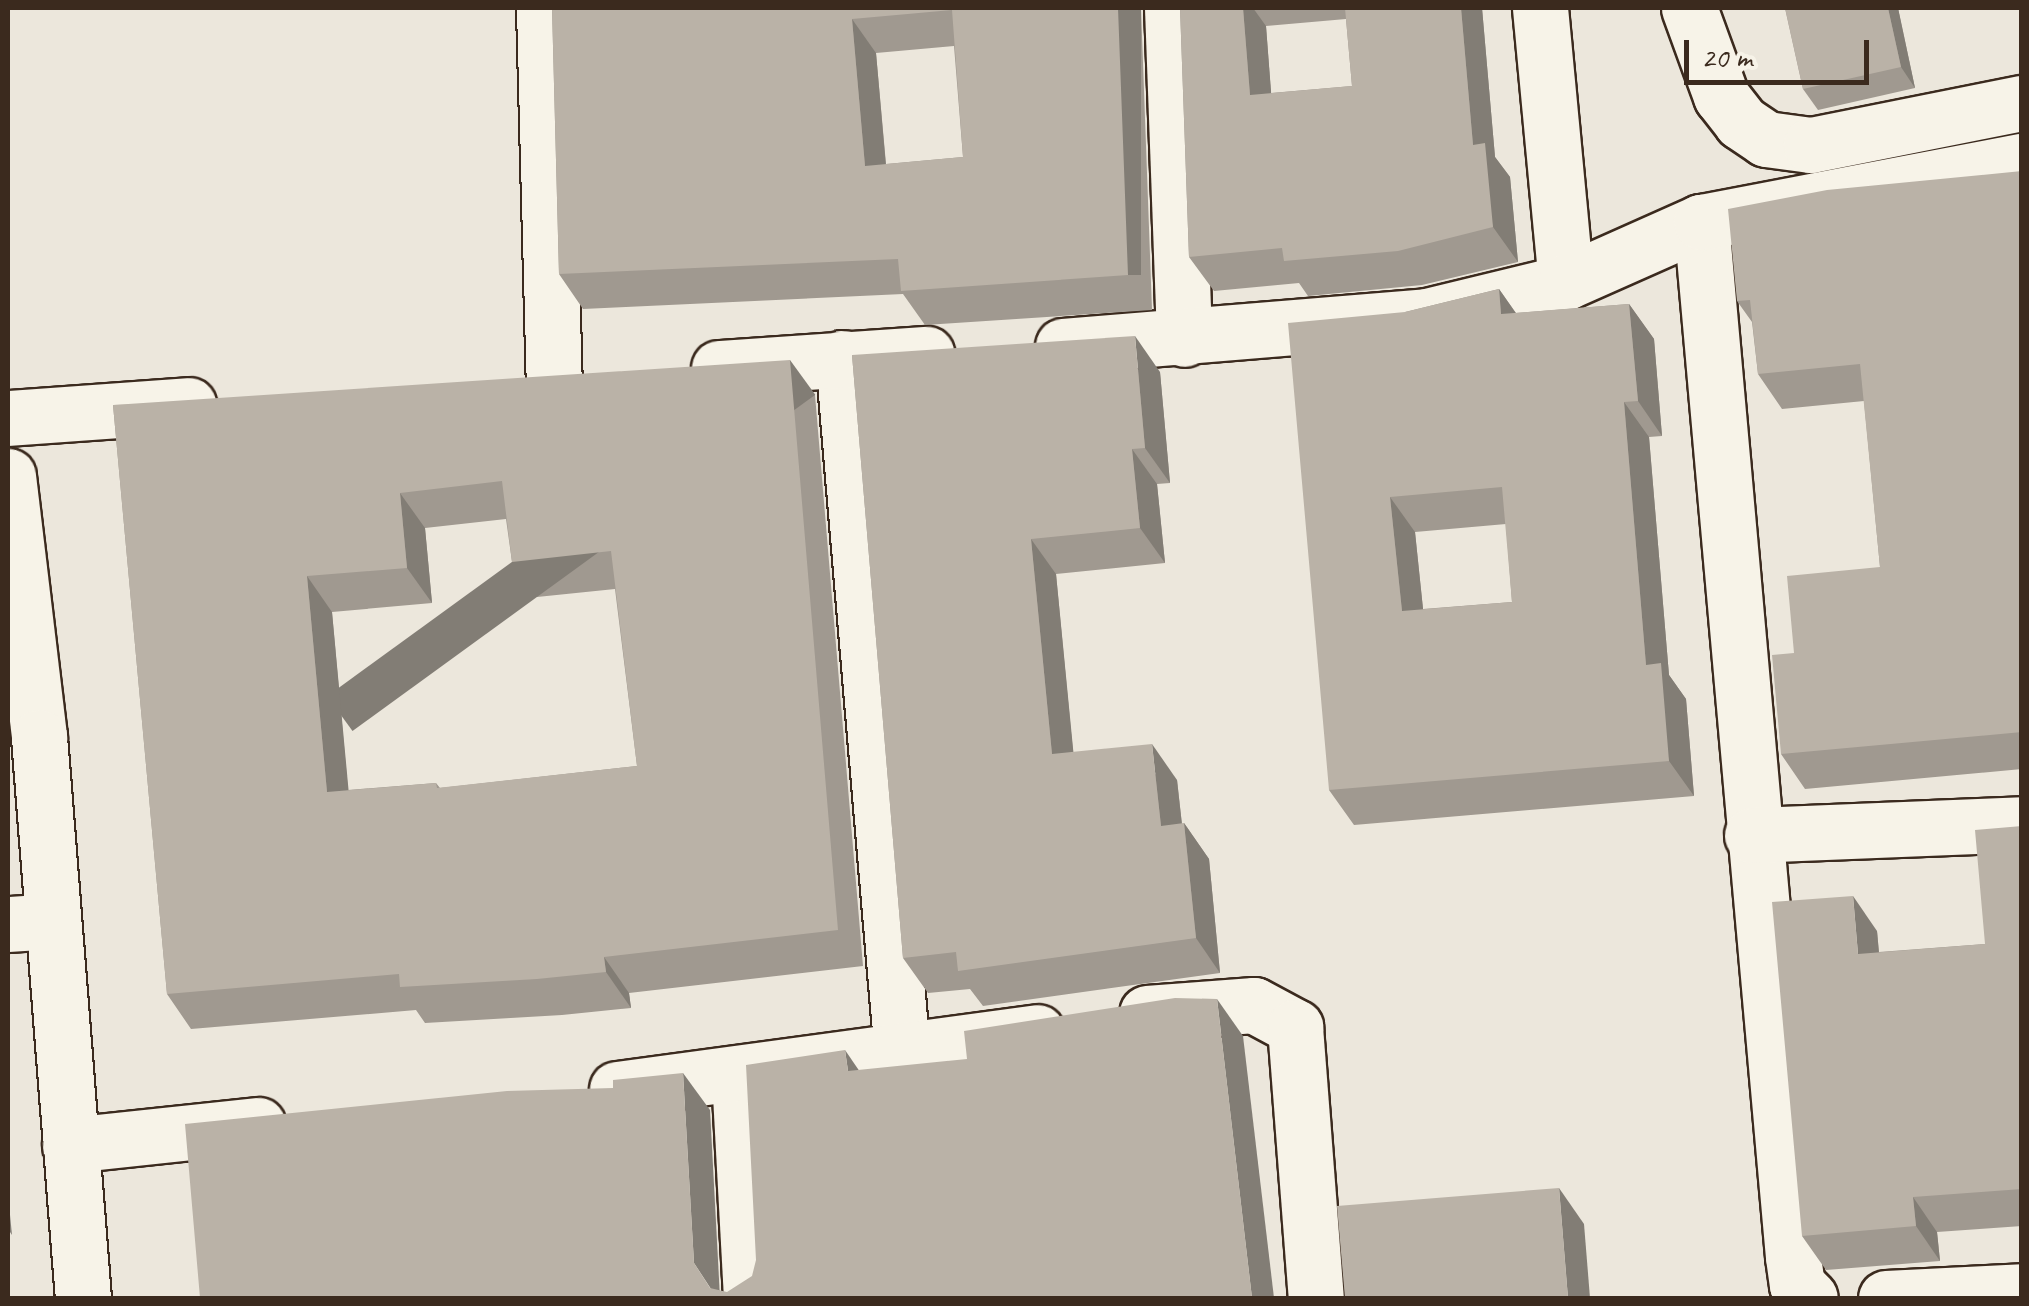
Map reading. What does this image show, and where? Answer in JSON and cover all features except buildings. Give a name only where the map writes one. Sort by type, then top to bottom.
[{"type":"street","points":[[544,8],[554,380]]},
{"type":"street","points":[[1172,8],[1184,339]]},
{"type":"street","points":[[1540,8],[1566,282]]},
{"type":"street","points":[[1689,8],[1721,96],[1741,122],[1766,139],[1810,145],[2022,103]]},
{"type":"street","points":[[670,371],[1184,339],[1427,316],[1566,282],[1701,222],[2022,161]]},
{"type":"street","points":[[1701,222],[1752,835],[1793,1257],[1797,1285],[1810,1298]]},
{"type":"street","points":[[843,358],[902,1054]]},
{"type":"street","points":[[494,384],[612,376]]},
{"type":"street","points":[[8,418],[238,402]]},
{"type":"street","points":[[8,476],[30,922],[70,1145],[83,1298]]},
{"type":"street","points":[[1752,835],[2022,824]]},
{"type":"street","points":[[566,1094],[902,1054],[1199,1004],[1254,1005],[1295,1027],[1316,1298]]},
{"type":"street","points":[[739,1076],[752,1298]]},
{"type":"street","points":[[70,1145],[315,1119]]},
{"type":"street","points":[[1886,1298],[2022,1291]]}]
